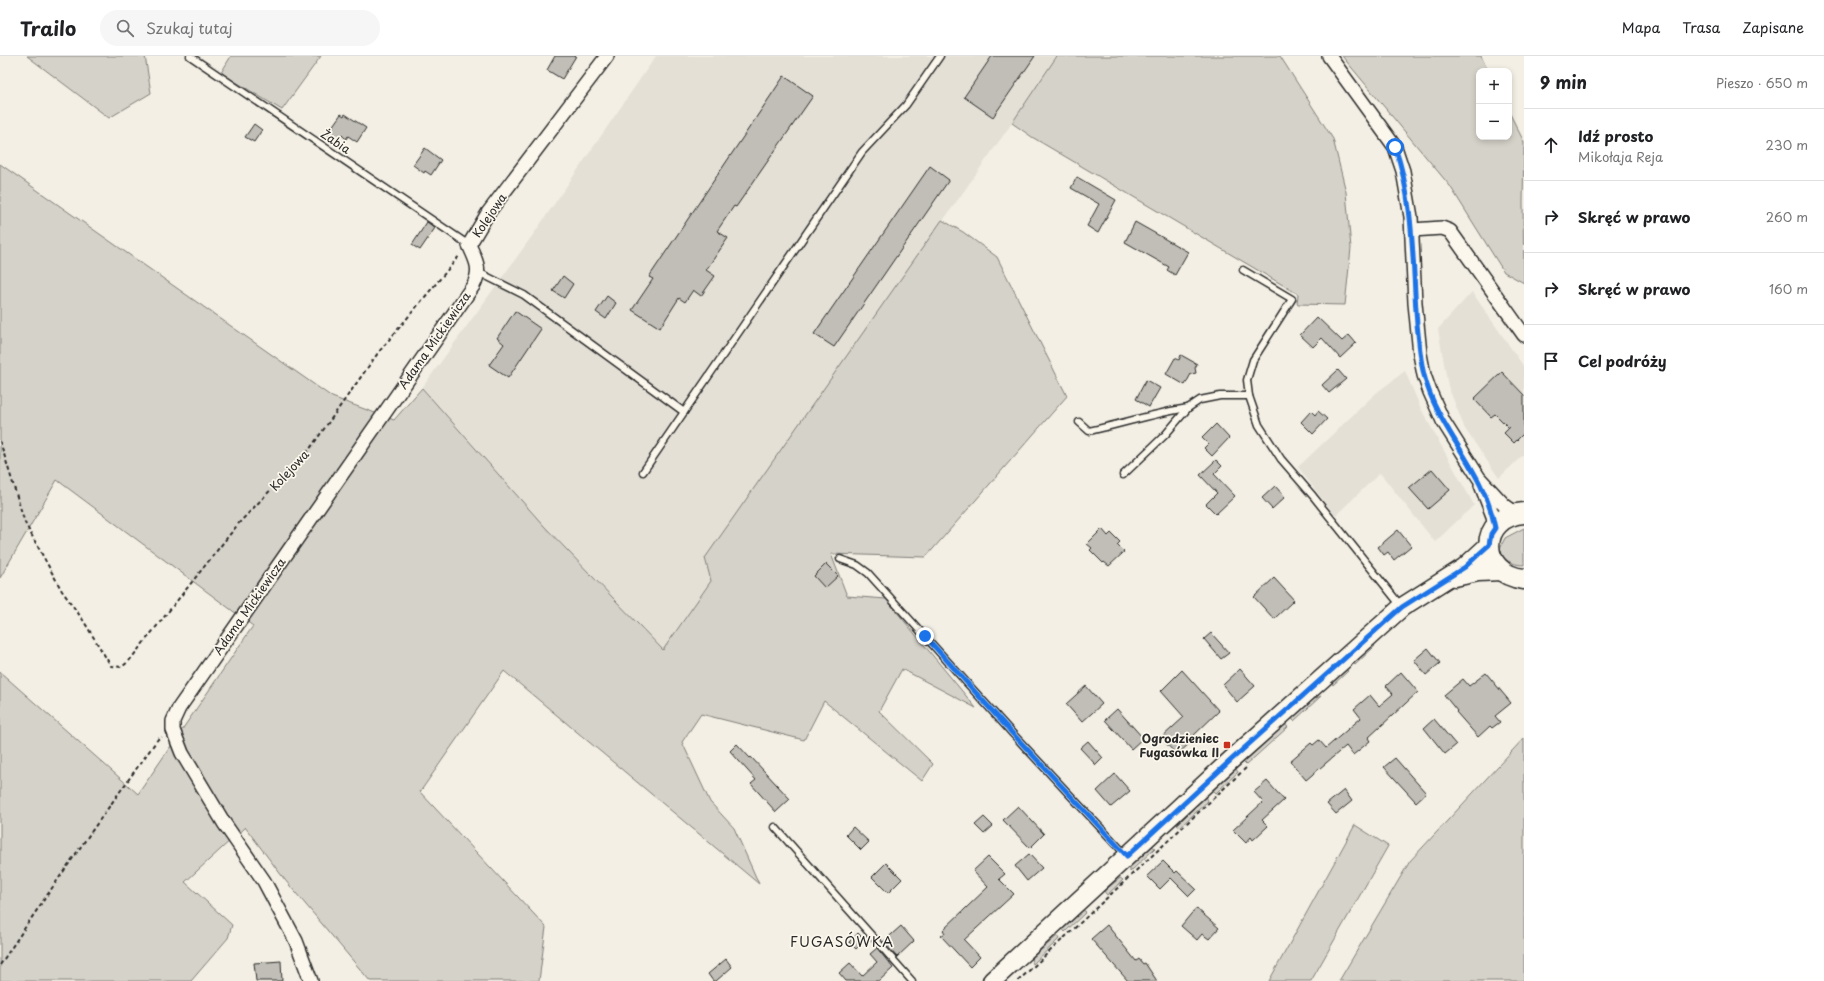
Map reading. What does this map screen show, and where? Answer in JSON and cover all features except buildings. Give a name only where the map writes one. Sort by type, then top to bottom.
[{"type":"main road","points":[[992,981],[1231,760],[1402,607],[1465,567],[1492,536],[1505,518],[1519,513]]},
{"type":"main road","points":[[1492,536],[1490,555],[1495,565],[1501,571],[1513,578],[1524,579]]},
{"type":"main road","points":[[1443,581],[1478,572],[1501,571]]},
{"type":"street","name":"Kolejowa","points":[[469,245],[488,213],[607,56]]},
{"type":"street","points":[[1329,56],[1395,147],[1403,171],[1411,217],[1415,303],[1420,354],[1424,375],[1430,392],[1443,421],[1479,478],[1504,506],[1519,513]]},
{"type":"street","points":[[1412,230],[1442,228],[1450,231],[1524,335]]},
{"type":"street","points":[[469,245],[478,266],[478,272]]},
{"type":"street","name":"Adama Mickiewicza","points":[[173,730],[173,721],[179,708],[473,286],[478,272]]},
{"type":"street","points":[[1479,478],[1491,510],[1492,536]]},
{"type":"street","points":[[173,730],[182,753],[220,817],[264,881],[296,941],[311,981]]},
{"type":"lane","name":"Żabia","points":[[190,56],[469,245]]},
{"type":"lane","points":[[643,472],[862,152],[906,105],[940,56]]},
{"type":"lane","points":[[1243,270],[1292,299],[1253,360],[1247,380],[1249,396],[1259,425],[1281,459],[1313,496],[1402,607]]},
{"type":"lane","points":[[478,272],[524,295],[684,412]]},
{"type":"lane","points":[[1123,475],[1165,435],[1188,408],[1200,400],[1220,396],[1249,396]]},
{"type":"lane","points":[[1079,422],[1089,431],[1120,425],[1164,412],[1188,408]]},
{"type":"lane","points":[[840,559],[857,565],[868,573],[1012,733],[1127,856]]},
{"type":"lane","points":[[775,827],[912,981]]},
{"type":"path","name":"Kolejowa","points":[[0,442],[24,523],[62,591],[83,620],[110,666],[122,667],[129,661],[239,523],[309,450],[378,353],[469,245]]},
{"type":"path","points":[[0,965],[44,899],[158,739],[173,730]]},
{"type":"shaded area","points":[[27,56],[145,56],[151,93],[109,118]]},
{"type":"shaded area","points":[[231,56],[321,56],[282,110],[221,73]]},
{"type":"shaded area","points":[[656,56],[1057,56],[1012,123],[705,558],[711,581],[663,650],[544,526],[422,388],[535,232]]},
{"type":"shaded area","points":[[1057,56],[1280,56],[1333,139],[1346,192],[1351,248],[1345,305],[1297,304],[1298,294],[1032,137],[1012,123]]},
{"type":"shaded area","points":[[1342,56],[1481,56],[1487,68],[1476,68],[1476,140],[1512,140],[1512,118],[1524,142],[1524,283],[1504,272],[1450,186]]},
{"type":"shaded area","points":[[0,164],[332,397],[394,420],[422,388],[544,526],[663,650],[711,581],[705,558],[942,220],[963,232],[997,257],[1067,396],[926,557],[831,554],[847,596],[886,599],[976,708],[902,669],[879,711],[933,764],[922,781],[824,701],[804,740],[701,714],[682,742],[710,802],[734,828],[759,884],[504,671],[420,792],[546,927],[539,981],[370,981],[285,880],[245,827],[185,882],[232,925],[228,938],[191,981],[0,981],[0,672],[138,794],[253,626],[57,480],[0,578]]},
{"type":"shaded area","points":[[1472,292],[1524,367],[1524,454],[1499,478],[1465,429],[1448,386],[1438,329]]},
{"type":"shaded area","points":[[1405,371],[1421,409],[1474,505],[1435,542],[1380,473],[1335,516],[1298,467],[1375,394]]},
{"type":"shaded area","points":[[1524,528],[1524,565],[1512,563],[1505,559],[1500,548],[1505,538]]},
{"type":"shaded area","points":[[1372,644],[1375,646],[1355,665],[1351,661]]},
{"type":"shaded area","points":[[1345,668],[1348,671],[1333,685],[1330,680]]},
{"type":"shaded area","points":[[1321,696],[1294,721],[1291,717],[1310,701]]},
{"type":"shaded area","points":[[1283,723],[1288,727],[1246,765],[1242,761]]},
{"type":"shaded area","points":[[1524,738],[1524,981],[1339,981],[1410,861]]},
{"type":"shaded area","points":[[1235,768],[1238,772],[1216,793],[1213,790]]},
{"type":"shaded area","points":[[1205,797],[1208,801],[1180,827],[1177,825]]},
{"type":"shaded area","points":[[1355,825],[1388,846],[1311,981],[1269,981]]},
{"type":"shaded area","points":[[1152,846],[1155,848],[1130,872],[1130,866]]},
{"type":"shaded area","points":[[1120,878],[1123,880],[1107,895],[1104,891]]},
{"type":"shaded area","points":[[1083,910],[1086,912],[1065,932],[1063,929]]},
{"type":"shaded area","points":[[1057,936],[1059,939],[1033,964],[1031,959]]},
{"type":"place","name":"Ogrodzieniec Fugasówka II","points":[[1227,745]]},
{"type":"district","name":"FUGASÓWKA","points":[[842,941]]},
{"type":"route","points":[[925,636],[1012,733],[1127,856],[1231,760],[1402,607],[1465,567],[1489,545],[1491,534],[1495,528],[1493,516],[1479,478],[1443,421],[1424,375],[1420,354],[1415,303],[1411,217],[1403,171],[1395,147]]}]
